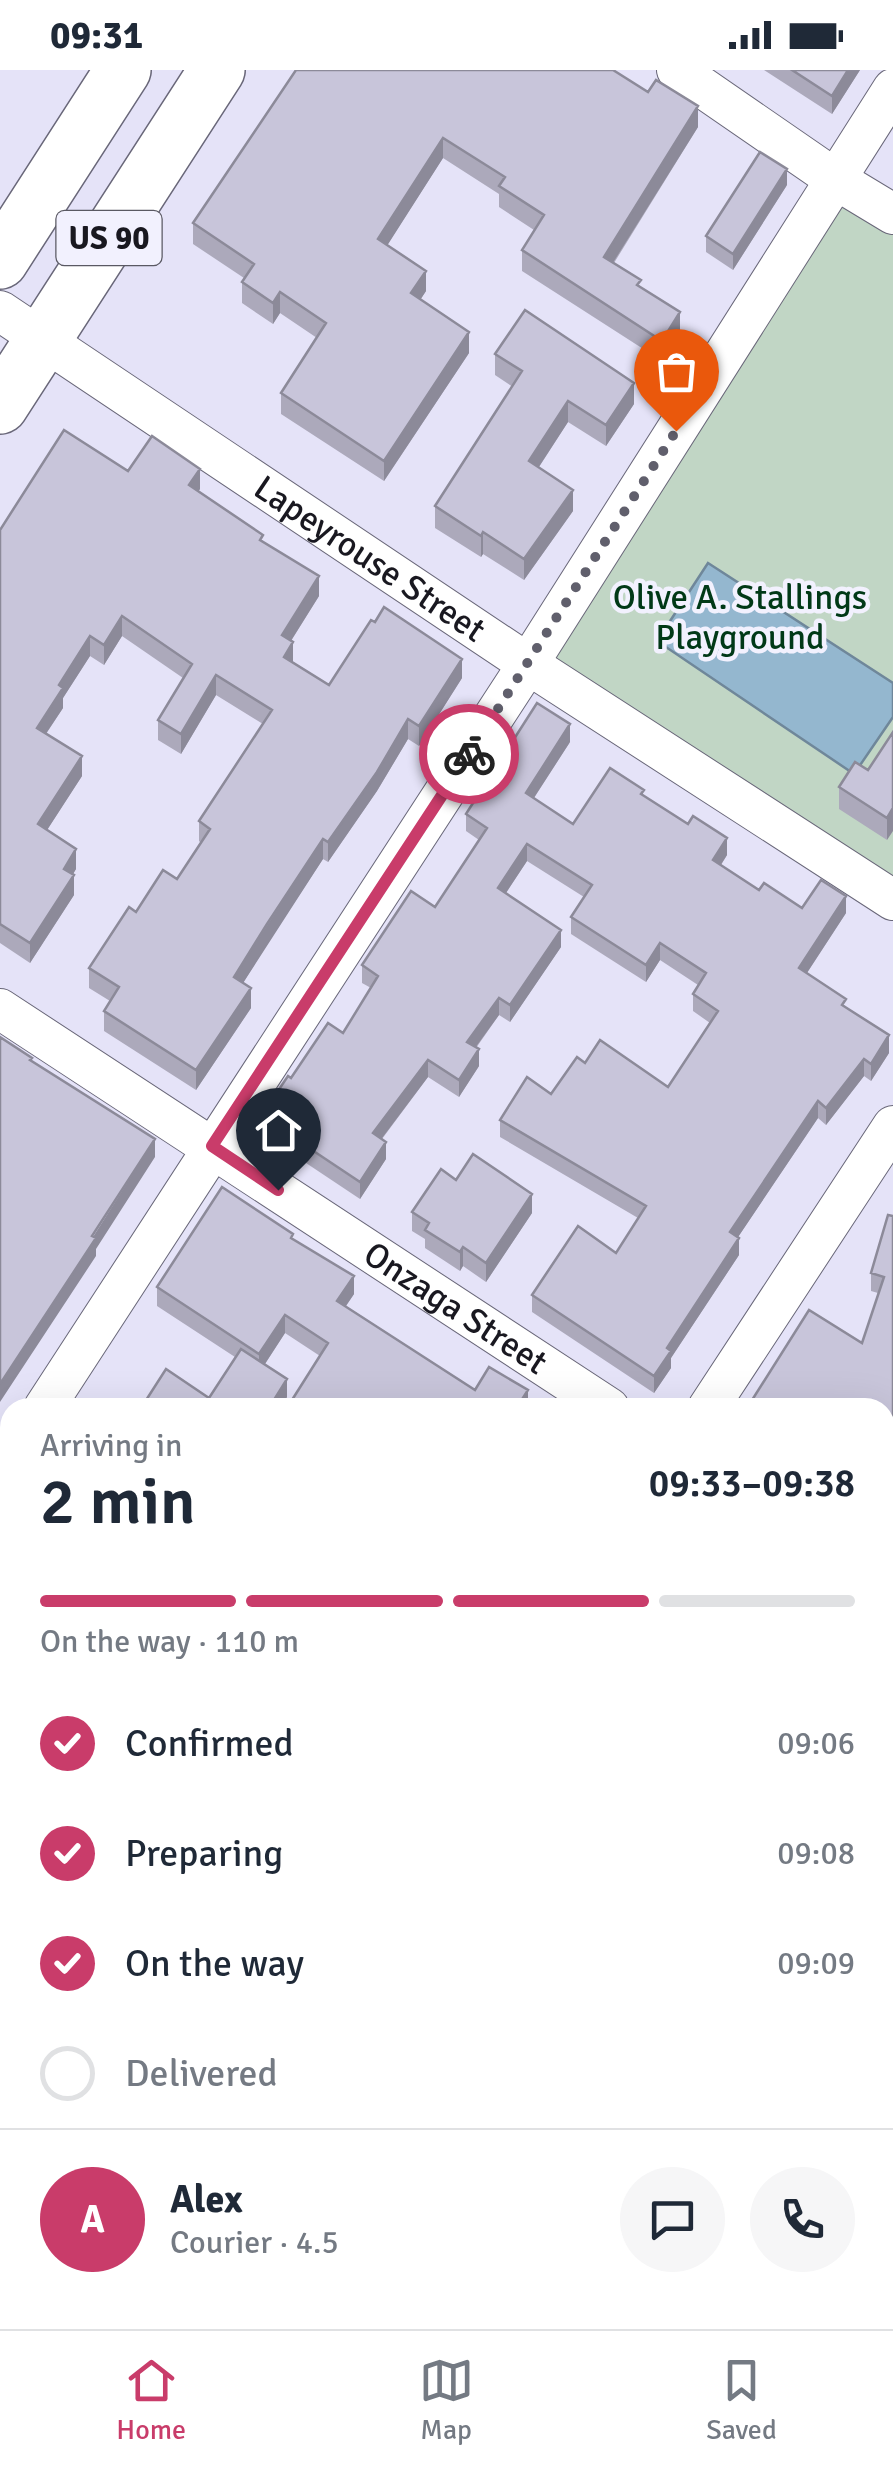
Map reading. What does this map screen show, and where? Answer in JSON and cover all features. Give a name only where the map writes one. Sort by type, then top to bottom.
[{"type":"main road","name":"US 90","points":[[0,261],[123,70]]},
{"type":"main road","name":"US 90","points":[[0,406],[21,325],[218,70]]},
{"type":"street","points":[[677,70],[835,179],[893,214]]},
{"type":"street","points":[[50,1398],[528,664],[893,88]]},
{"type":"street","name":"Lapeyrouse Street","points":[[21,325],[528,664],[893,900]]},
{"type":"street","name":"Onzaga Street","points":[[0,1009],[594,1398]]},
{"type":"street","points":[[715,1398],[893,1126]]},
{"type":"green space","name":"Olive A. Stallings Playground","points":[[835,179],[893,224],[893,900],[528,664]]},
{"type":"water","points":[[708,563],[893,683],[893,717],[854,774],[657,641]]},
{"type":"building","points":[[296,70],[613,70],[648,92],[656,80],[698,106],[604,257],[641,280],[637,285],[680,312],[662,341],[522,250],[544,215],[499,186],[505,177],[443,138],[378,239],[426,271],[411,293],[469,332],[384,461],[281,393],[326,323],[280,292],[273,303],[242,282],[254,264],[193,223]]},
{"type":"building","points":[[792,70],[848,70],[832,96]]},
{"type":"building","points":[[760,152],[787,169],[733,254],[706,236]]},
{"type":"building","points":[[525,310],[634,383],[606,425],[568,401],[529,461],[573,490],[524,559],[435,506],[522,371],[495,354]]},
{"type":"building","points":[[64,430],[128,471],[152,436],[200,469],[189,485],[263,535],[260,540],[319,576],[282,635],[293,642],[284,657],[329,685],[371,620],[375,622],[384,607],[462,659],[419,726],[408,719],[377,772],[328,842],[323,839],[267,924],[234,977],[251,988],[196,1070],[104,1011],[119,987],[89,968],[129,907],[136,912],[163,870],[177,879],[210,829],[199,821],[272,710],[216,675],[181,734],[158,720],[192,664],[122,616],[104,645],[90,636],[37,728],[82,756],[38,824],[76,849],[64,869],[74,875],[30,943],[0,924],[0,530]]},
{"type":"building","points":[[537,703],[570,724],[526,793],[573,824],[610,768],[644,790],[641,794],[688,824],[693,816],[727,838],[713,860],[759,890],[764,883],[802,908],[821,880],[846,896],[799,968],[846,999],[842,1005],[889,1035],[871,1064],[864,1059],[826,1108],[818,1101],[730,1232],[739,1238],[667,1348],[671,1351],[654,1376],[532,1295],[578,1226],[616,1253],[646,1206],[500,1120],[527,1077],[551,1094],[577,1057],[585,1063],[600,1040],[668,1087],[718,1011],[693,994],[706,973],[660,943],[646,965],[571,917],[592,885],[527,844],[498,888],[561,930],[510,1005],[499,998],[467,1042],[479,1049],[459,1080],[428,1060],[373,1133],[386,1142],[360,1182],[261,1116],[328,1023],[343,1033],[378,976],[362,965],[411,891],[435,907],[487,828],[466,814]]},
{"type":"building","points":[[893,732],[893,808],[887,818],[839,787],[855,762],[868,770]]},
{"type":"building","points":[[0,1037],[155,1139],[92,1236],[96,1238],[0,1384]]},
{"type":"building","points":[[473,1154],[532,1194],[486,1263],[463,1247],[460,1252],[425,1230],[429,1223],[412,1212],[441,1169],[456,1180]]},
{"type":"building","points":[[222,1187],[293,1234],[291,1238],[354,1276],[337,1301],[475,1390],[489,1367],[528,1390],[523,1398],[293,1398],[328,1343],[285,1315],[259,1354],[157,1287]]},
{"type":"building","points":[[888,1215],[893,1216],[893,1398],[753,1398],[809,1310],[862,1343],[884,1277],[871,1273]]},
{"type":"building","points":[[241,1349],[287,1379],[275,1398],[209,1398]]},
{"type":"building","points":[[166,1369],[209,1398],[147,1398]]},
{"type":"way so far","points":[[469,754],[676,431]]},
{"type":"route","points":[[278,1190],[212,1146],[469,754]]}]
